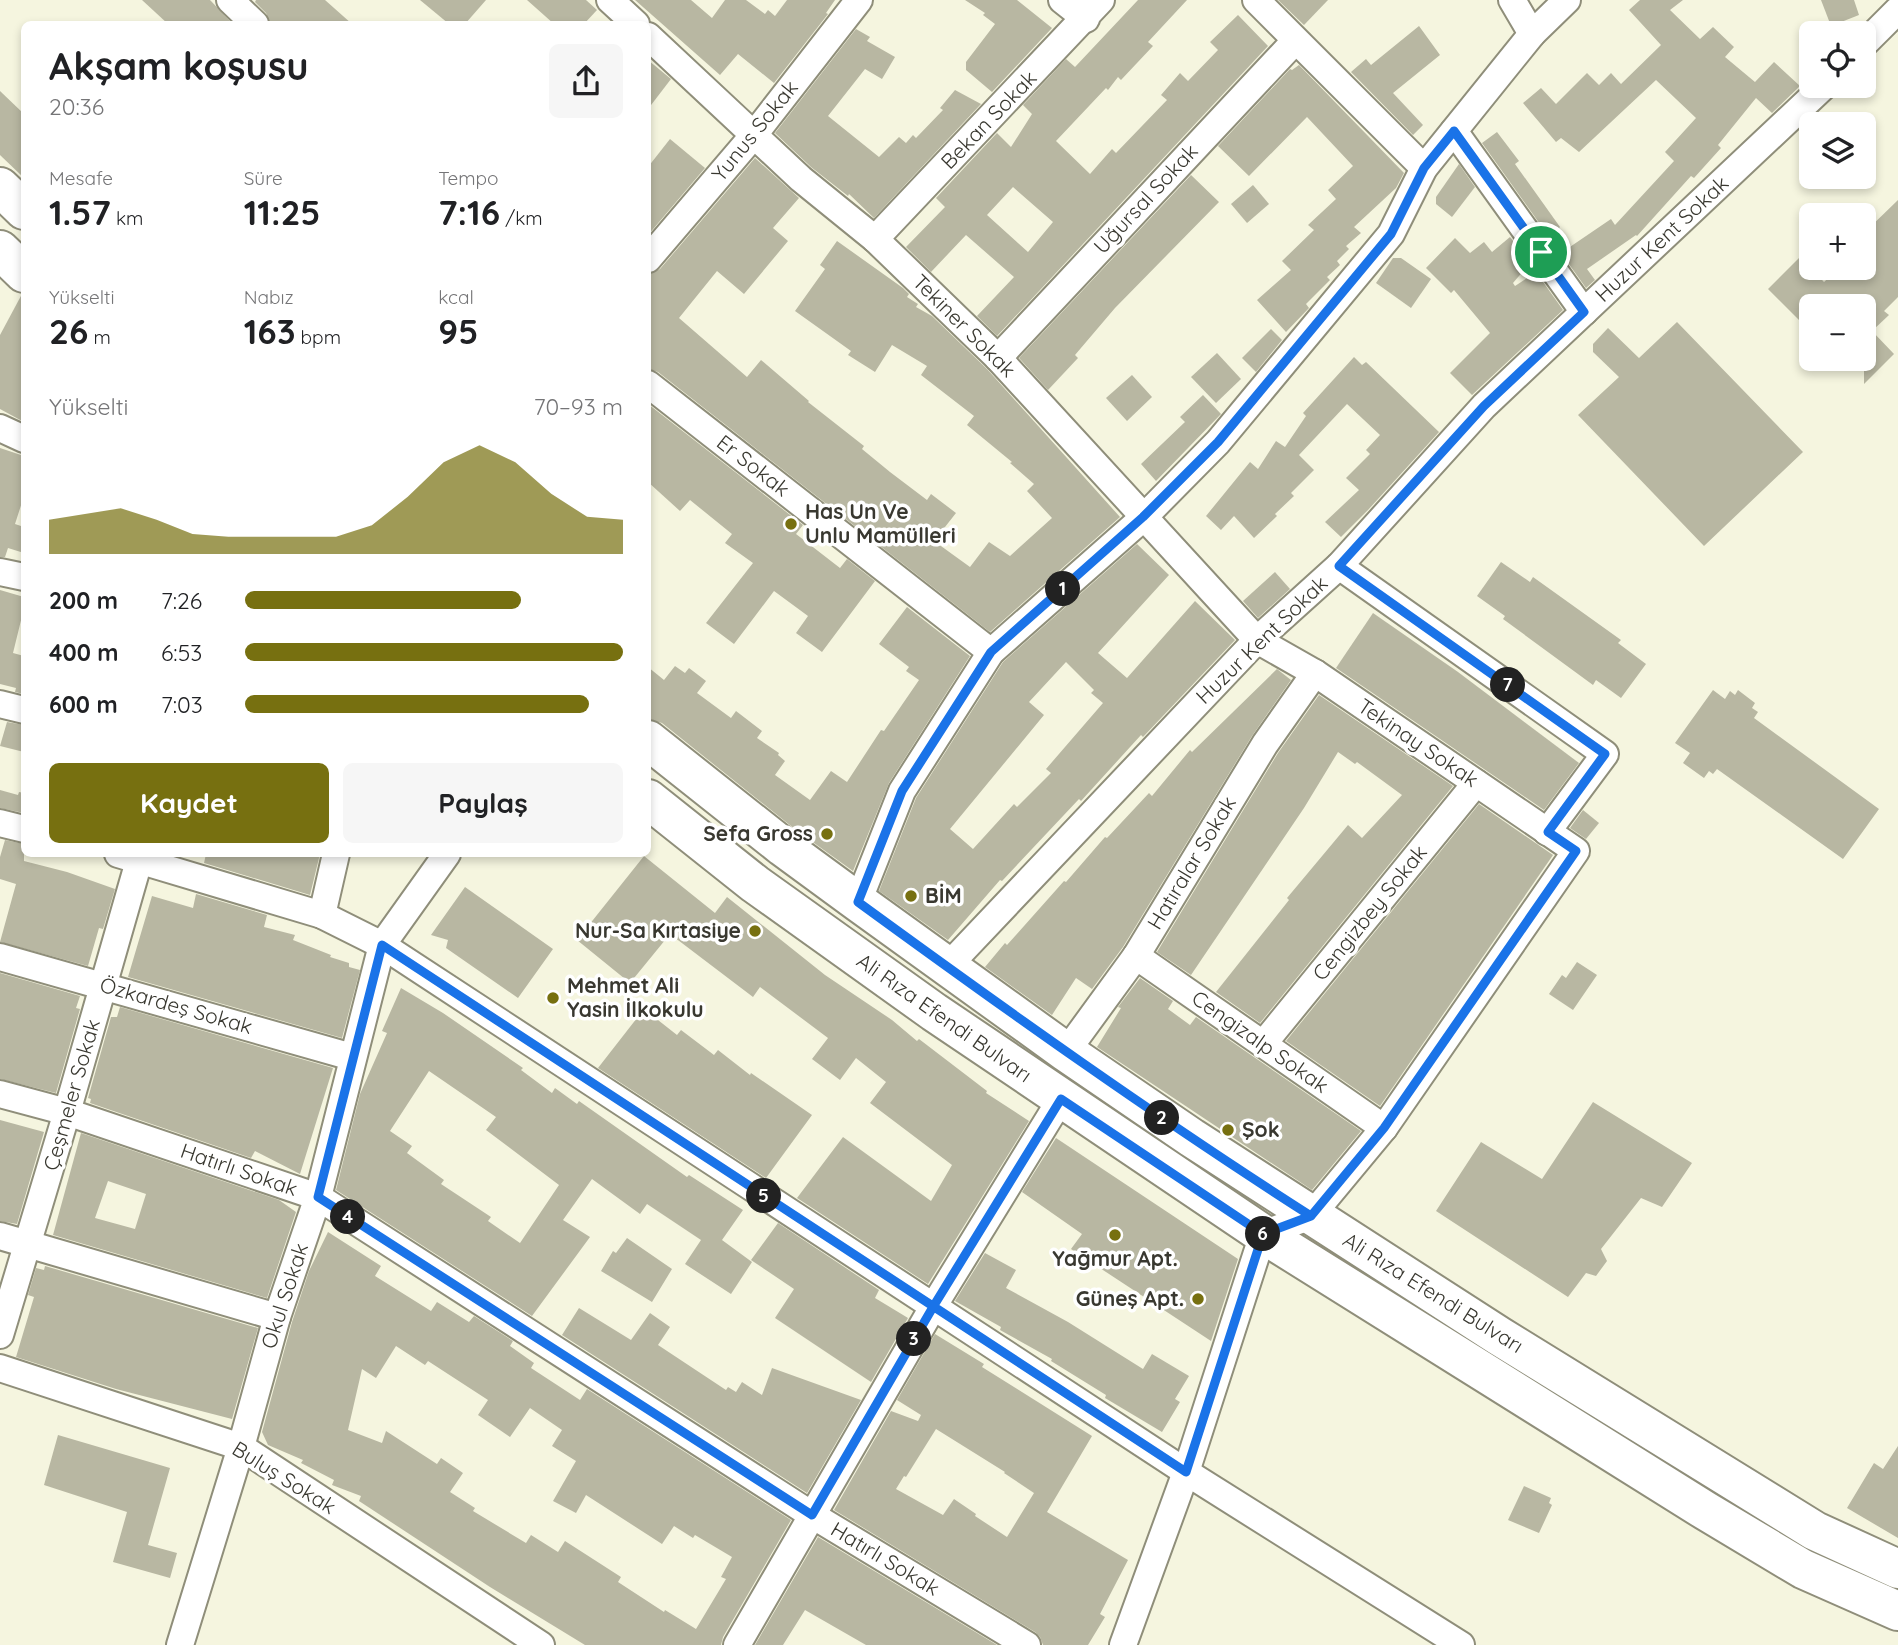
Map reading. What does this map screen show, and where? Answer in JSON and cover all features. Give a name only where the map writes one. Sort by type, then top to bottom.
[{"type":"main road","points":[[0,187],[21,207]]},
{"type":"main road","points":[[0,250],[21,270]]},
{"type":"main road","name":"Ali Rıza Efendi Bulvarı","points":[[651,742],[783,847],[858,902],[1066,1052],[1192,1138],[1499,1336],[1815,1531],[1898,1569]]},
{"type":"main road","name":"Ali Rıza Efendi Bulvarı","points":[[651,801],[755,884],[1061,1099],[1263,1234],[1803,1569],[1898,1611]]},
{"type":"street","points":[[230,0],[252,21]]},
{"type":"street","name":"Yunus Sokak","points":[[651,255],[753,136],[859,0]]},
{"type":"street","points":[[1062,0],[1093,9]]},
{"type":"street","points":[[1256,0],[1424,168]]},
{"type":"street","points":[[1512,0],[1532,34]]},
{"type":"street","points":[[858,902],[902,791],[991,652],[1143,517],[1218,442],[1391,234],[1424,168],[1532,34],[1567,0]]},
{"type":"street","name":"Bekan Sokak","points":[[875,239],[1093,9]]},
{"type":"street","points":[[1876,32],[1898,10]]},
{"type":"street","name":"Tekiner Sokak","points":[[651,39],[801,179],[875,239],[998,358],[1257,640]]},
{"type":"street","name":"Uğursal Sokak","points":[[998,358],[1295,41]]},
{"type":"street","name":"Huzur Kent Sokak","points":[[947,967],[1257,640],[1339,566],[1484,406],[1811,98]]},
{"type":"street","points":[[1454,131],[1584,312]]},
{"type":"street","name":"Er Sokak","points":[[651,386],[991,652]]},
{"type":"street","points":[[0,428],[21,438]]},
{"type":"street","points":[[1339,566],[1605,754],[1548,832]]},
{"type":"street","points":[[0,572],[21,576]]},
{"type":"street","name":"Tekinay Sokak","points":[[1257,640],[1315,673],[1576,851],[1384,1128]]},
{"type":"street","name":"Hatıralar Sokak","points":[[1066,1052],[1136,956],[1265,744],[1315,673]]},
{"type":"street","points":[[0,704],[21,709]]},
{"type":"street","name":"Cengizbey Sokak","points":[[1264,1043],[1476,783]]},
{"type":"street","points":[[0,823],[21,828]]},
{"type":"street","name":"Çeşmeler Sokak","points":[[0,1335],[104,985],[133,857]]},
{"type":"street","points":[[136,857],[321,915],[382,945],[1186,1472],[1461,1645]]},
{"type":"street","points":[[321,915],[335,857]]},
{"type":"street","points":[[382,945],[445,857]]},
{"type":"street","name":"Okul Sokak","points":[[180,1645],[241,1447],[277,1317],[318,1197],[382,945]]},
{"type":"street","name":"Cengizalp Sokak","points":[[1136,956],[1384,1128]]},
{"type":"street","name":"Özkardeş Sokak","points":[[0,957],[352,1057]]},
{"type":"street","name":"Hatırlı Sokak","points":[[0,1094],[67,1112],[318,1197],[812,1515],[1027,1645]]},
{"type":"street","points":[[737,1645],[933,1307],[1061,1099]]},
{"type":"street","points":[[1123,1645],[1186,1472],[1263,1234],[1311,1216],[1384,1128]]},
{"type":"street","points":[[0,1236],[277,1317]]},
{"type":"street","name":"Buluş Sokak","points":[[0,1368],[241,1447],[541,1645]]},
{"type":"building","points":[[142,0],[210,0],[230,21],[165,21]]},
{"type":"building","points":[[325,0],[349,21],[269,21],[266,13],[255,2]]},
{"type":"building","points":[[420,0],[486,0],[468,21],[445,21]]},
{"type":"building","points":[[527,0],[586,0],[597,10],[587,21],[551,21]]},
{"type":"building","points":[[635,0],[691,0],[712,18],[725,0],[746,0],[765,14],[768,10],[775,16],[787,0],[835,0],[826,13],[828,14],[774,83],[738,54],[720,75]]},
{"type":"building","points":[[965,0],[1017,0],[1052,28],[992,92],[966,70],[966,62],[995,24],[983,15],[985,13]]},
{"type":"building","points":[[1138,0],[1187,0],[1148,42],[1153,46],[1121,80],[1118,77],[1108,90],[1106,88],[1056,141],[1090,174],[1112,149],[1116,153],[1167,100],[1161,95],[1180,73],[1188,81],[1218,50],[1210,42],[1238,15],[1268,46],[997,336],[977,316],[1014,277],[966,235],[931,272],[906,247],[945,207],[936,198],[997,133],[1011,147],[1032,114],[1023,105],[1066,59],[1075,67]],"holes":[[[1013,187],[1053,222],[1028,252],[987,215]]]},
{"type":"building","points":[[1278,0],[1328,0],[1304,25]]},
{"type":"building","points":[[1640,0],[1683,0],[1670,10],[1700,39],[1713,27],[1734,47],[1725,57],[1755,82],[1774,62],[1799,87],[1772,113],[1756,98],[1718,145],[1721,148],[1694,178],[1691,176],[1637,236],[1587,269],[1595,280],[1586,288],[1561,253],[1611,219],[1615,225],[1674,161],[1665,152],[1696,118],[1656,80],[1579,152],[1561,138],[1556,142],[1523,103],[1541,88],[1556,104],[1587,73],[1599,85],[1611,73],[1621,84],[1661,45],[1629,10]]},
{"type":"building","points":[[1821,0],[1854,0],[1859,15],[1844,21],[1829,21]]},
{"type":"building","points":[[1419,26],[1440,55],[1393,93],[1423,125],[1413,135],[1351,72],[1366,59],[1371,65]]},
{"type":"building","points":[[856,29],[870,37],[867,41],[895,57],[882,79],[865,69],[828,116],[879,157],[899,137],[906,143],[913,135],[916,138],[943,110],[940,108],[955,90],[981,104],[874,218],[849,194],[848,196],[811,167],[775,133]]},
{"type":"building","points":[[651,62],[671,79],[651,105]]},
{"type":"building","points":[[1299,65],[1404,173],[1396,188],[1354,227],[1361,233],[1346,246],[1349,249],[1337,261],[1340,265],[1327,277],[1330,280],[1306,304],[1309,308],[1286,332],[1257,300],[1291,270],[1282,261],[1314,230],[1308,225],[1336,199],[1328,190],[1353,166],[1307,117],[1249,176],[1218,146],[1290,69]]},
{"type":"building","points":[[0,91],[21,111],[21,175],[0,155]]},
{"type":"building","points":[[1497,132],[1519,161],[1515,164],[1560,227],[1550,238],[1482,143]]},
{"type":"building","points":[[670,139],[705,168],[651,231],[651,163]]},
{"type":"building","points":[[755,158],[799,198],[773,228],[788,241],[744,294],[717,271],[679,318],[747,377],[761,360],[808,402],[864,446],[862,449],[890,472],[927,500],[931,494],[956,513],[934,541],[970,567],[989,542],[1010,556],[1052,518],[1027,491],[1034,484],[967,425],[974,416],[921,375],[927,366],[892,345],[875,372],[848,355],[851,351],[795,311],[825,269],[820,265],[837,241],[903,288],[909,294],[907,297],[918,304],[916,307],[932,316],[987,369],[1120,517],[990,632],[658,372],[651,370],[651,273],[660,269]]},
{"type":"building","points":[[1459,164],[1475,187],[1452,217],[1436,204],[1436,197]]},
{"type":"building","points":[[1191,175],[1219,202],[1115,308],[1075,355],[1078,358],[1048,390],[1019,358]]},
{"type":"building","points":[[1253,185],[1269,204],[1247,223],[1231,204]]},
{"type":"building","points":[[1898,200],[1898,297],[1884,311],[1889,315],[1876,327],[1876,294],[1799,294],[1799,320],[1768,289],[1799,258],[1799,280],[1876,280],[1876,221]]},
{"type":"building","points":[[1510,237],[1530,263],[1513,283],[1515,286],[1536,272],[1563,310],[1472,395],[1450,373],[1490,333],[1454,290],[1451,293],[1426,268],[1455,238],[1470,253],[1484,242],[1492,252]]},
{"type":"building","points":[[1393,258],[1401,258],[1431,279],[1411,308],[1376,283]]},
{"type":"building","points":[[21,296],[21,420],[0,409],[0,335]]},
{"type":"building","points":[[1677,322],[1803,452],[1704,546],[1578,415],[1619,377],[1593,352],[1593,344],[1608,328],[1639,358]]},
{"type":"building","points":[[1271,329],[1282,340],[1256,372],[1242,358]]},
{"type":"building","points":[[1876,335],[1894,354],[1864,384],[1864,371],[1876,371]]},
{"type":"building","points":[[1217,353],[1241,379],[1216,403],[1191,377]]},
{"type":"building","points":[[1354,357],[1362,365],[1366,362],[1439,432],[1341,537],[1325,522],[1359,490],[1346,478],[1370,454],[1366,450],[1380,435],[1347,404],[1299,455],[1314,470],[1291,493],[1294,496],[1275,514],[1277,516],[1254,538],[1234,516],[1221,530],[1206,516],[1250,462],[1258,469],[1276,441],[1285,447],[1306,416],[1303,413]]},
{"type":"building","points":[[1132,375],[1152,397],[1127,421],[1106,398]]},
{"type":"building","points":[[1203,395],[1221,414],[1156,481],[1141,464],[1185,422],[1180,417]]},
{"type":"building","points":[[651,406],[803,525],[796,534],[840,568],[847,559],[875,581],[822,652],[796,633],[808,616],[774,591],[734,644],[706,623],[753,563],[725,543],[732,534],[690,500],[680,511],[651,485]]},
{"type":"building","points":[[0,448],[21,455],[21,505],[15,524],[21,526],[21,552],[8,548],[5,557],[0,557]]},
{"type":"building","points":[[1137,544],[1169,575],[1098,653],[1127,678],[1195,601],[1235,640],[1143,737],[1141,735],[1081,801],[1079,799],[1002,881],[1000,880],[948,940],[879,891],[916,798],[1003,662]],"holes":[[[1066,662],[1094,690],[1091,693],[1103,703],[1046,769],[1051,773],[1017,807],[1014,804],[973,849],[950,829],[1044,715],[1029,702]]]},
{"type":"building","points":[[1501,562],[1530,582],[1533,577],[1621,640],[1618,643],[1646,664],[1621,698],[1596,680],[1593,685],[1503,619],[1505,616],[1477,596]]},
{"type":"building","points":[[1275,572],[1290,589],[1258,618],[1243,601]]},
{"type":"building","points":[[0,590],[21,596],[21,620],[13,653],[21,655],[21,693],[15,692],[16,688],[0,684]]},
{"type":"building","points":[[907,607],[970,656],[889,783],[853,871],[796,830],[662,723],[651,720],[651,669],[664,680],[675,666],[685,673],[689,668],[706,681],[697,693],[731,718],[736,711],[762,731],[757,738],[779,753],[785,761],[775,775],[810,800],[831,771],[847,782],[881,730],[884,731],[919,680],[906,671],[909,667],[879,644]]},
{"type":"building","points":[[1373,613],[1458,672],[1579,763],[1544,810],[1336,668]]},
{"type":"building","points":[[1277,669],[1291,680],[1252,736],[1123,947],[1092,989],[1076,978],[1052,1015],[985,967],[1105,837],[1107,838],[1149,793],[1152,796],[1190,750],[1192,752]]},
{"type":"building","points":[[1713,690],[1725,699],[1730,691],[1735,695],[1738,690],[1755,703],[1752,708],[1758,712],[1754,718],[1879,809],[1843,859],[1717,769],[1713,774],[1709,771],[1704,778],[1683,763],[1690,753],[1675,743]]},
{"type":"building","points":[[1319,695],[1453,786],[1260,1023],[1216,992],[1289,900],[1287,898],[1348,825],[1362,838],[1402,795],[1357,762],[1355,764],[1338,752],[1304,808],[1191,975],[1157,952],[1278,753]]},
{"type":"building","points":[[7,722],[21,724],[21,751],[0,746]]},
{"type":"building","points":[[0,790],[18,795],[21,792],[21,812],[0,808]]},
{"type":"building","points":[[1479,804],[1553,855],[1380,1106],[1286,1041]]},
{"type":"building","points":[[1583,810],[1599,823],[1586,839],[1570,828]]},
{"type":"building","points":[[5,840],[21,843],[21,857],[24,857],[24,861],[67,872],[115,889],[103,929],[99,928],[88,966],[0,942],[16,884],[0,879],[0,857]]},
{"type":"building","points":[[205,857],[319,857],[310,895],[204,863]]},
{"type":"building","points":[[645,857],[715,913],[727,897],[825,975],[892,1020],[917,1041],[919,1039],[987,1091],[986,1093],[1029,1121],[928,1284],[797,1198],[843,1137],[931,1201],[952,1165],[870,1103],[886,1082],[856,1058],[840,1080],[812,1059],[828,1038],[760,987],[753,997],[670,934],[630,983],[577,940]]},
{"type":"building","points":[[465,887],[553,949],[518,998],[446,948],[448,940],[431,935]]},
{"type":"building","points":[[196,894],[267,915],[264,927],[295,935],[293,940],[360,970],[342,1038],[128,977],[152,896],[193,908]]},
{"type":"building","points":[[1577,962],[1597,975],[1573,1010],[1549,994],[1562,975],[1566,978]]},
{"type":"building","points":[[0,973],[80,996],[76,1008],[80,1009],[56,1093],[0,1079]]},
{"type":"building","points":[[1140,978],[1173,1001],[1168,1009],[1190,1025],[1196,1017],[1361,1131],[1312,1190],[1097,1047],[1121,1008],[1118,1007]]},
{"type":"building","points":[[401,988],[443,1013],[523,1068],[521,1070],[552,1093],[555,1088],[577,1104],[579,1101],[687,1177],[689,1175],[743,1210],[722,1240],[752,1262],[731,1294],[685,1264],[701,1240],[647,1204],[640,1214],[592,1179],[563,1220],[590,1237],[532,1316],[336,1190],[360,1094],[387,1033],[382,1031]],"holes":[[[429,1071],[496,1117],[486,1130],[559,1185],[520,1243],[488,1221],[491,1217],[441,1184],[444,1180],[407,1153],[412,1146],[390,1131]]]},
{"type":"building","points":[[120,1007],[333,1068],[300,1174],[255,1151],[251,1158],[90,1103],[91,1099],[88,1098],[111,1017],[117,1017]]},
{"type":"building","points":[[644,1009],[677,1035],[681,1030],[714,1055],[718,1050],[750,1075],[751,1073],[812,1115],[766,1178],[598,1068]]},
{"type":"building","points":[[1593,1102],[1692,1163],[1662,1207],[1641,1198],[1601,1249],[1607,1261],[1596,1276],[1586,1273],[1568,1297],[1436,1211],[1481,1142],[1542,1179]]},
{"type":"building","points":[[0,1120],[44,1132],[17,1224],[0,1221]]},
{"type":"building","points":[[81,1133],[279,1200],[296,1212],[267,1298],[53,1235]],"holes":[[[108,1181],[146,1194],[135,1229],[95,1218]]]},
{"type":"building","points":[[1056,1138],[1238,1259],[1211,1341],[1071,1249],[1082,1234],[1022,1192]]},
{"type":"building","points":[[778,1223],[879,1290],[875,1298],[908,1318],[871,1382],[775,1318],[794,1289],[751,1260]]},
{"type":"building","points":[[328,1232],[381,1266],[375,1276],[431,1311],[437,1302],[469,1322],[474,1316],[513,1341],[510,1346],[534,1363],[531,1368],[580,1400],[587,1389],[791,1520],[723,1637],[721,1645],[585,1645],[490,1587],[359,1501],[361,1496],[332,1485],[334,1480],[301,1463],[303,1460],[268,1445],[262,1432],[309,1271]],"holes":[[[396,1346],[425,1365],[428,1361],[488,1400],[478,1415],[510,1437],[530,1408],[562,1430],[552,1446],[576,1461],[553,1501],[576,1513],[586,1495],[662,1544],[674,1526],[732,1557],[721,1577],[726,1579],[696,1629],[618,1582],[621,1577],[565,1541],[558,1552],[531,1535],[526,1543],[473,1511],[475,1508],[450,1492],[463,1473],[441,1458],[437,1464],[386,1431],[382,1443],[348,1430],[362,1369],[376,1378]]]},
{"type":"building","points":[[627,1238],[672,1269],[652,1302],[601,1271],[613,1251],[616,1253]]},
{"type":"building","points":[[985,1253],[1016,1270],[1006,1288],[1068,1322],[1143,1369],[1152,1354],[1189,1376],[1175,1399],[1180,1402],[1162,1432],[1105,1398],[1106,1395],[1051,1361],[1052,1359],[955,1301]]},
{"type":"building","points":[[45,1266],[258,1328],[232,1419],[116,1389],[16,1357],[34,1297],[28,1295],[36,1268],[44,1270]]},
{"type":"building","points":[[579,1308],[631,1340],[650,1313],[670,1327],[658,1345],[726,1390],[728,1387],[736,1392],[742,1382],[762,1395],[772,1368],[861,1400],[807,1493],[562,1335]]},
{"type":"building","points":[[935,1334],[1092,1436],[1047,1512],[1128,1560],[1100,1614],[1105,1617],[1088,1645],[1043,1645],[1035,1632],[834,1510],[891,1411],[918,1421],[921,1415],[897,1400]],"holes":[[[936,1429],[1034,1493],[1007,1537],[954,1499],[943,1515],[896,1489]]]},
{"type":"building","points":[[58,1435],[170,1468],[148,1545],[177,1553],[170,1578],[113,1562],[127,1512],[44,1485]]},
{"type":"building","points":[[1898,1446],[1898,1538],[1847,1508],[1874,1463],[1883,1469]]},
{"type":"building","points":[[1524,1486],[1551,1498],[1549,1503],[1552,1505],[1539,1533],[1508,1520]]},
{"type":"building","points":[[818,1537],[997,1645],[866,1645],[805,1610],[783,1645],[755,1645]]},
{"type":"place","name":"Has Un Ve Unlu Mamülleri","points":[[791,524]]},
{"type":"place","name":"Sefa Gross","points":[[827,834]]},
{"type":"place","name":"BİM","points":[[911,896]]},
{"type":"place","name":"Nur-Sa Kırtasiye","points":[[755,931]]},
{"type":"place","name":"Mehmet Ali Yasin İlkokulu","points":[[553,998]]},
{"type":"place","name":"Şok","points":[[1228,1130]]},
{"type":"place","name":"Yağmur Apt.","points":[[1115,1235]]},
{"type":"place","name":"Güneş Apt.","points":[[1198,1299]]},
{"type":"route","points":[[1541,252],[1454,131],[1424,168],[1391,234],[1218,442],[1143,517],[991,652],[902,791],[858,902],[1066,1052],[1311,1216],[1263,1234],[1061,1099],[933,1307],[812,1515],[318,1197],[382,945],[933,1307],[1186,1472],[1263,1234],[1286,1226],[1311,1216],[1384,1128],[1576,851],[1548,832],[1605,754],[1339,566],[1484,406],[1584,312],[1541,252]]}]
